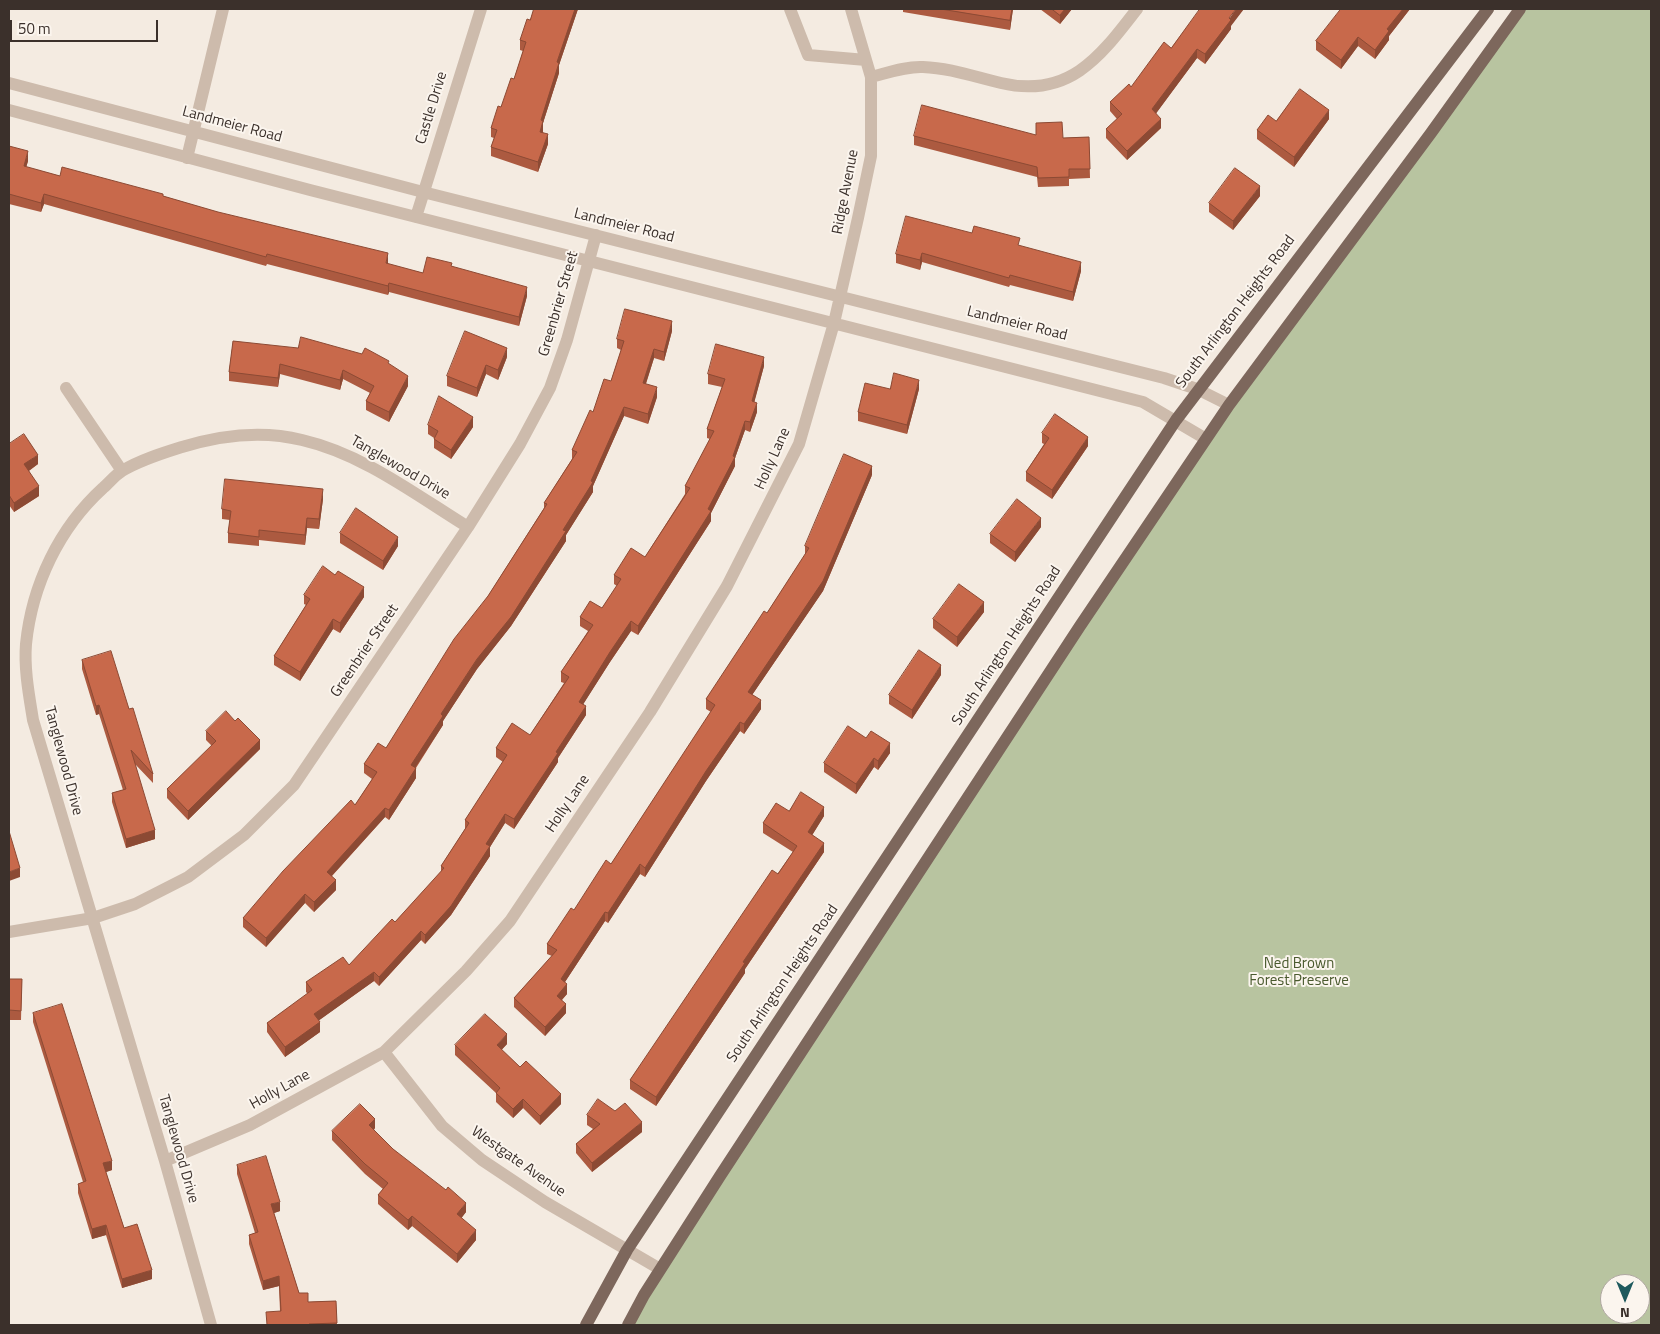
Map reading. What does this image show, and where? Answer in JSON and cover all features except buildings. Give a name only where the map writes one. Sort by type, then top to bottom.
[{"type":"main road","name":"South Arlington Heights Road","points":[[586,1325],[627,1250],[1197,389],[1488,9]]},
{"type":"main road","points":[[628,1325],[660,1269],[1083,622],[1229,405],[1520,9]]},
{"type":"street","points":[[187,158],[223,9]]},
{"type":"street","name":"Castle Drive","points":[[416,217],[481,9]]},
{"type":"street","points":[[790,9],[808,55],[866,60]]},
{"type":"street","name":"Ridge Avenue","points":[[834,323],[871,156],[871,77],[851,9]]},
{"type":"street","points":[[871,77],[921,67],[943,68],[1017,86],[1052,84],[1081,71],[1092,62],[1106,49],[1137,9]]},
{"type":"street","name":"Landmeier Road","points":[[9,83],[423,192],[1164,378],[1197,389],[1229,405]]},
{"type":"street","points":[[9,110],[416,217],[1143,402],[1176,420],[1206,440]]},
{"type":"street","name":"Greenbrier Street","points":[[9,932],[93,918],[135,904],[188,877],[244,835],[294,785],[468,527],[520,444],[550,388],[567,340],[596,235]]},
{"type":"street","name":"Holly Lane","points":[[165,1161],[250,1125],[384,1052],[466,971],[510,921],[660,695],[727,586],[788,469],[808,417],[834,323]]},
{"type":"street","points":[[66,388],[122,471]]},
{"type":"street","name":"Tanglewood Drive","points":[[211,1325],[165,1161],[33,720],[26,675],[26,646],[31,610],[42,578],[58,542],[84,505],[122,471],[167,451],[214,438],[262,434],[300,439],[328,447],[364,463],[468,527]]},
{"type":"street","name":"Westgate Avenue","points":[[384,1052],[442,1126],[459,1142],[545,1202],[660,1269]]},
{"type":"green space","name":"Ned Brown Forest Preserve","points":[[1521,9],[1651,9],[1651,1325],[628,1325],[1214,427]]}]
